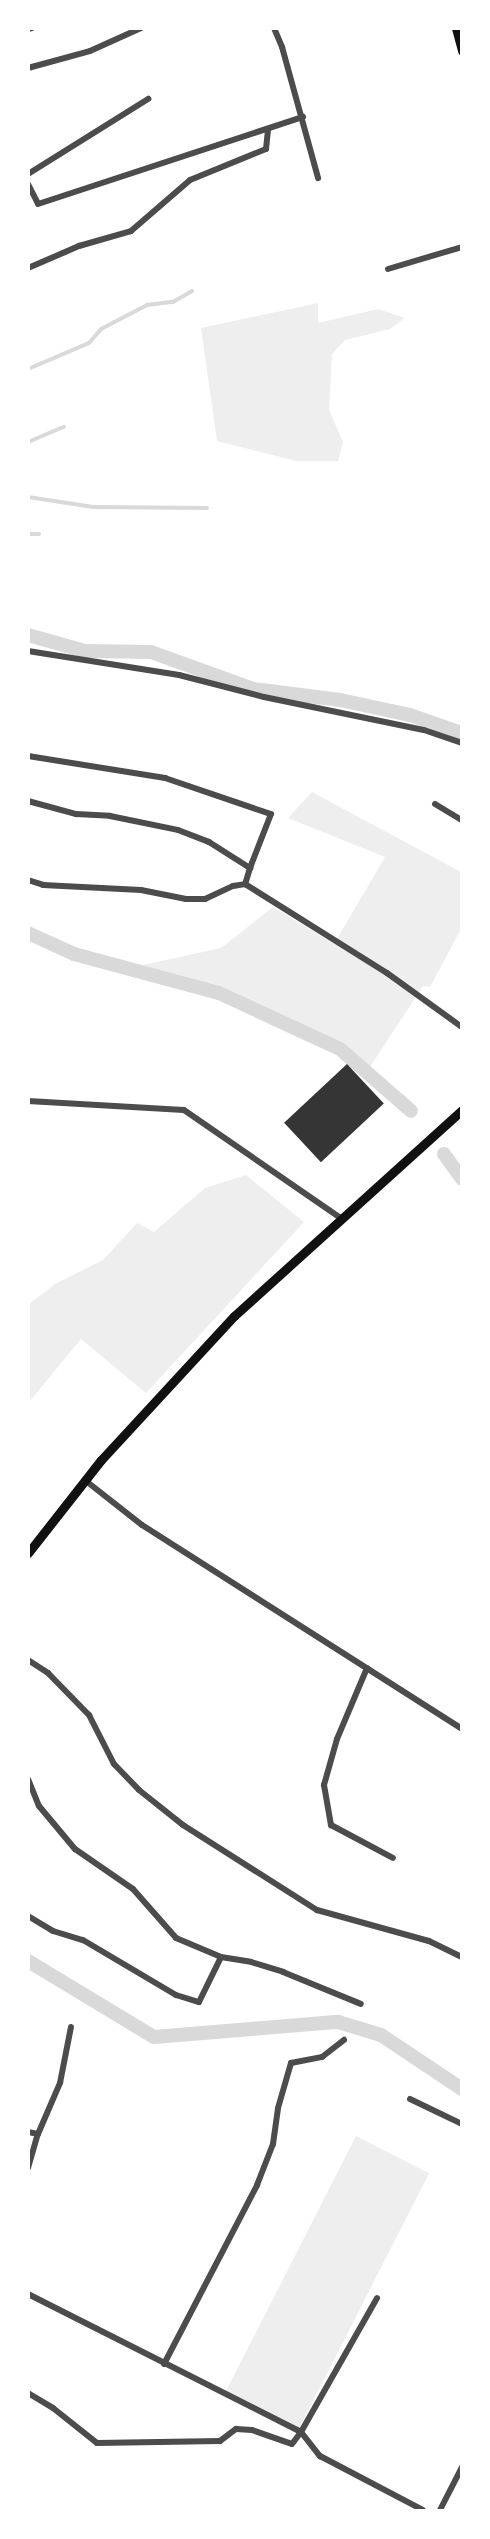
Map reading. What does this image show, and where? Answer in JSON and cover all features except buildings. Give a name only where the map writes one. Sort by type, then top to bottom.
[{"type":"main road","points":[[456,28],[462,51]]},
{"type":"main road","points":[[28,1553],[101,1460],[234,1317],[462,1110]]},
{"type":"street","points":[[28,68],[90,51],[141,28]]},
{"type":"street","points":[[274,28],[282,46],[303,117],[318,178]]},
{"type":"street","points":[[28,174],[148,99]]},
{"type":"street","points":[[28,184],[38,204],[303,117]]},
{"type":"street","points":[[28,268],[79,246],[131,231],[190,180],[266,149],[268,129]]},
{"type":"street","points":[[388,269],[462,247]]},
{"type":"street","points":[[28,651],[179,675],[264,697],[424,730],[462,743]]},
{"type":"street","points":[[28,756],[165,778],[271,814],[245,884]]},
{"type":"street","points":[[28,801],[76,814],[110,816],[178,830],[209,842],[250,868]]},
{"type":"street","points":[[435,804],[462,820]]},
{"type":"street","points":[[28,880],[43,885],[141,890],[186,899],[205,899],[233,886],[245,884],[387,973],[462,1027]]},
{"type":"street","points":[[28,1101],[184,1110],[342,1219]]},
{"type":"street","points":[[86,1481],[142,1525],[462,1729]]},
{"type":"street","points":[[28,1660],[48,1673],[89,1715],[114,1764],[133,1784],[183,1825],[317,1910],[429,1941],[462,1957]]},
{"type":"street","points":[[367,1668],[338,1739],[324,1785],[330,1825],[393,1858]]},
{"type":"street","points":[[28,1779],[39,1806],[75,1849],[133,1889],[176,1938],[221,1957],[251,1962],[283,1972],[361,2004]]},
{"type":"street","points":[[28,1916],[52,1932],[83,1940],[176,1995],[199,2002],[221,1957]]},
{"type":"street","points":[[28,2168],[38,2134],[60,2083],[71,2027]]},
{"type":"street","points":[[164,2364],[257,2185],[273,2144],[278,2108],[291,2063],[322,2057],[344,2040]]},
{"type":"street","points":[[410,2099],[462,2124]]},
{"type":"street","points":[[28,2132],[38,2134]]},
{"type":"street","points":[[28,2294],[301,2432],[320,2456],[423,2511]]},
{"type":"street","points":[[28,2393],[53,2408],[97,2443],[220,2441],[236,2429],[252,2430],[292,2444],[377,2298]]},
{"type":"street","points":[[440,2511],[462,2467]]},
{"type":"shaded area","points":[[318,303],[318,323],[378,309],[405,318],[390,329],[345,340],[332,354],[329,410],[343,442],[338,461],[296,461],[217,441],[201,328]]},
{"type":"shaded area","points":[[312,792],[461,872],[461,929],[430,987],[423,986],[366,1073],[344,1055],[143,965],[221,948],[273,907],[334,944],[385,857],[288,818]]},
{"type":"shaded area","points":[[246,1175],[304,1222],[146,1393],[81,1339],[29,1402],[29,1304],[55,1284],[103,1260],[137,1223],[154,1232],[205,1188]]},
{"type":"shaded area","points":[[356,2136],[429,2173],[296,2433],[223,2396]]},
{"type":"waterway","points":[[28,369],[89,343],[101,329],[147,305],[173,302],[192,291]]},
{"type":"waterway","points":[[28,442],[64,427]]},
{"type":"waterway","points":[[28,497],[93,507],[207,508]]},
{"type":"waterway","points":[[28,534],[39,534]]},
{"type":"waterway","points":[[28,635],[85,651],[151,652],[253,689],[340,700],[410,715],[462,733]]},
{"type":"waterway","points":[[28,933],[74,954],[219,993],[340,1049],[411,1111]]},
{"type":"waterway","points":[[444,1154],[462,1179]]},
{"type":"waterway","points":[[28,1961],[154,2037],[338,2022],[381,2035],[462,2089]]}]
